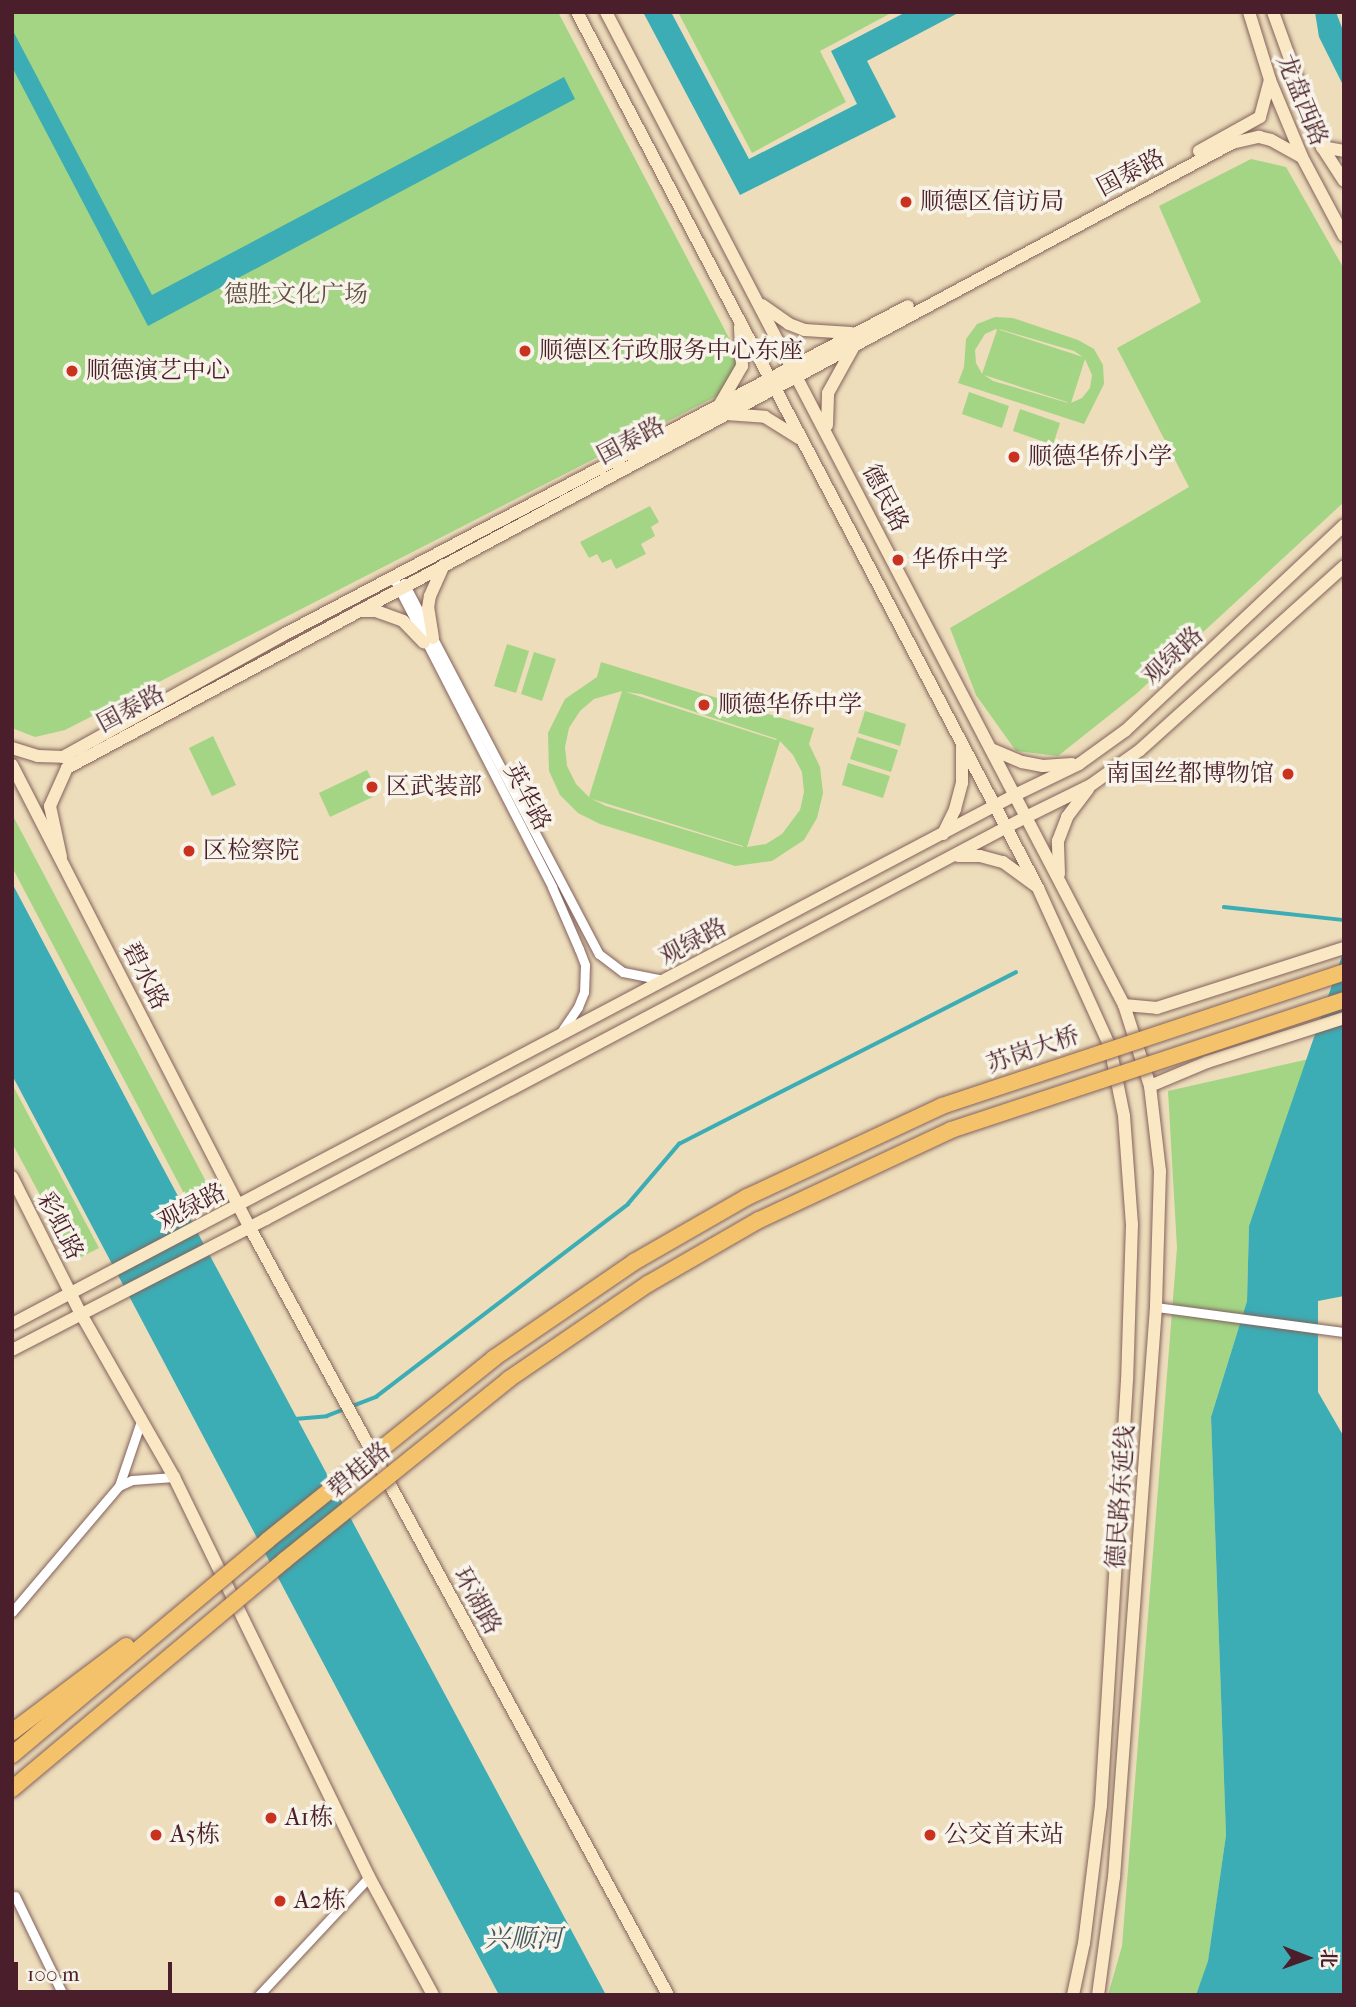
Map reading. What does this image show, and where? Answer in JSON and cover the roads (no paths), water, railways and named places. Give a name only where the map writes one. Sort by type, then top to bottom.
[{"type":"highway","name":"苏岗大桥","points":[[747,1197],[942,1106],[1344,972]]},
{"type":"highway","name":"苏岗大桥","points":[[759,1220],[951,1130],[1344,1000]]},
{"type":"highway","name":"碧桂路","points":[[12,1755],[288,1524],[494,1358],[634,1262],[747,1197]]},
{"type":"highway","name":"碧桂路","points":[[12,1789],[285,1560],[509,1379],[648,1284],[759,1220]]},
{"type":"highway","points":[[12,1732],[288,1524]]},
{"type":"main road","name":"德民路东延线","points":[[577,12],[1038,888],[1110,1047],[1124,1116],[1132,1224],[1128,1380],[1106,1740],[1096,1852],[1073,1995]]},
{"type":"main road","name":"德民路","points":[[606,12],[1124,1005]]},
{"type":"main road","name":"龙盘西路","points":[[1248,12],[1270,80],[1302,157],[1344,236]]},
{"type":"main road","name":"龙盘西路","points":[[1273,12],[1322,147],[1344,181]]},
{"type":"main road","name":"国泰路","points":[[855,338],[1106,204],[1260,117],[1270,80]]},
{"type":"main road","name":"国泰路","points":[[12,748],[38,757],[63,757],[794,370],[1232,143],[1259,137],[1271,139],[1302,157]]},
{"type":"main road","points":[[1322,147],[1344,151]]},
{"type":"main road","points":[[759,303],[789,324],[805,330],[855,338],[828,393],[825,415],[829,436]]},
{"type":"main road","points":[[740,320],[742,366],[722,409],[765,417],[804,441]]},
{"type":"main road","name":"国泰路","points":[[61,857],[50,806],[67,768],[356,611],[399,581],[444,565],[722,409]]},
{"type":"main road","name":"观绿路","points":[[12,1324],[1015,795],[1079,764],[1125,731],[1344,525]]},
{"type":"main road","points":[[429,640],[430,596],[444,565]]},
{"type":"main road","name":"观绿路","points":[[12,1350],[250,1228],[1006,827],[1091,785],[1140,750],[1344,566]]},
{"type":"main road","points":[[356,611],[376,611],[396,617],[429,640]]},
{"type":"main road","points":[[943,834],[955,809],[961,783],[962,743]]},
{"type":"main road","points":[[991,749],[1022,762],[1043,766],[1079,764]]},
{"type":"main road","name":"碧水路","points":[[12,765],[250,1228]]},
{"type":"main road","points":[[1059,878],[1058,841],[1067,817],[1091,785]]},
{"type":"main road","points":[[954,856],[981,856],[1003,862],[1038,888]]},
{"type":"main road","points":[[1124,1005],[1157,1008],[1215,992],[1344,948]]},
{"type":"main road","name":"德民路东延线","points":[[1098,1995],[1114,1877],[1156,1307],[1160,1171],[1150,1086],[1124,1005]]},
{"type":"main road","points":[[1150,1086],[1230,1054],[1344,1018]]},
{"type":"main road","name":"彩虹路","points":[[12,1177],[80,1314]]},
{"type":"main road","name":"环湖路","points":[[250,1228],[668,1995]]},
{"type":"main road","points":[[80,1314],[174,1478],[369,1877],[433,1995]]},
{"type":"street","name":"英华路","points":[[399,581],[552,887],[585,965],[586,978],[579,1007],[557,1038]]},
{"type":"street","name":"英华路","points":[[429,640],[599,954],[622,972],[664,981]]},
{"type":"street","points":[[1156,1307],[1344,1332]]},
{"type":"street","points":[[12,1612],[119,1486],[141,1421]]},
{"type":"street","points":[[119,1486],[132,1480],[174,1478]]},
{"type":"street","points":[[259,1995],[369,1877]]},
{"type":"street","points":[[15,1896],[63,1995]]},
{"type":"water","points":[[643,12],[671,12],[749,159],[857,104],[831,51],[906,12],[960,12],[867,61],[896,117],[740,195]]},
{"type":"water","points":[[1315,12],[1336,12],[1344,33],[1344,87],[1319,37]]},
{"type":"water","points":[[12,29],[152,295],[564,77],[575,99],[148,326],[12,67]]},
{"type":"water","name":"兴顺河","points":[[12,883],[606,1995],[499,1995],[12,1075]]},
{"type":"water","points":[[1344,950],[1344,1296],[1318,1301],[1318,1392],[1344,1437],[1344,1995],[1196,1995],[1208,1961],[1226,1835],[1211,1417],[1247,1301],[1249,1226]]},
{"type":"waterway","points":[[1224,907],[1344,920]]},
{"type":"waterway","points":[[295,1419],[327,1416],[376,1397],[628,1204],[679,1144],[1016,972]]},
{"type":"place","name":"顺德区信访局","points":[[906,202]]},
{"type":"place","name":"顺德区行政服务中心东座","points":[[525,351]]},
{"type":"place","name":"顺德演艺中心","points":[[72,371]]},
{"type":"place","name":"顺德华侨小学","points":[[1014,457]]},
{"type":"place","name":"华侨中学","points":[[898,560]]},
{"type":"place","name":"顺德华侨中学","points":[[704,705]]},
{"type":"place","name":"南国丝都博物馆","points":[[1288,774]]},
{"type":"place","name":"区武装部","points":[[372,787]]},
{"type":"place","name":"区检察院","points":[[189,851]]},
{"type":"place","name":"A1栋","points":[[271,1818]]},
{"type":"place","name":"A5栋","points":[[156,1835]]},
{"type":"place","name":"公交首末站","points":[[930,1835]]},
{"type":"place","name":"A2栋","points":[[280,1901]]},
{"type":"park label","name":"德胜文化广场","points":[[296,295]]}]
